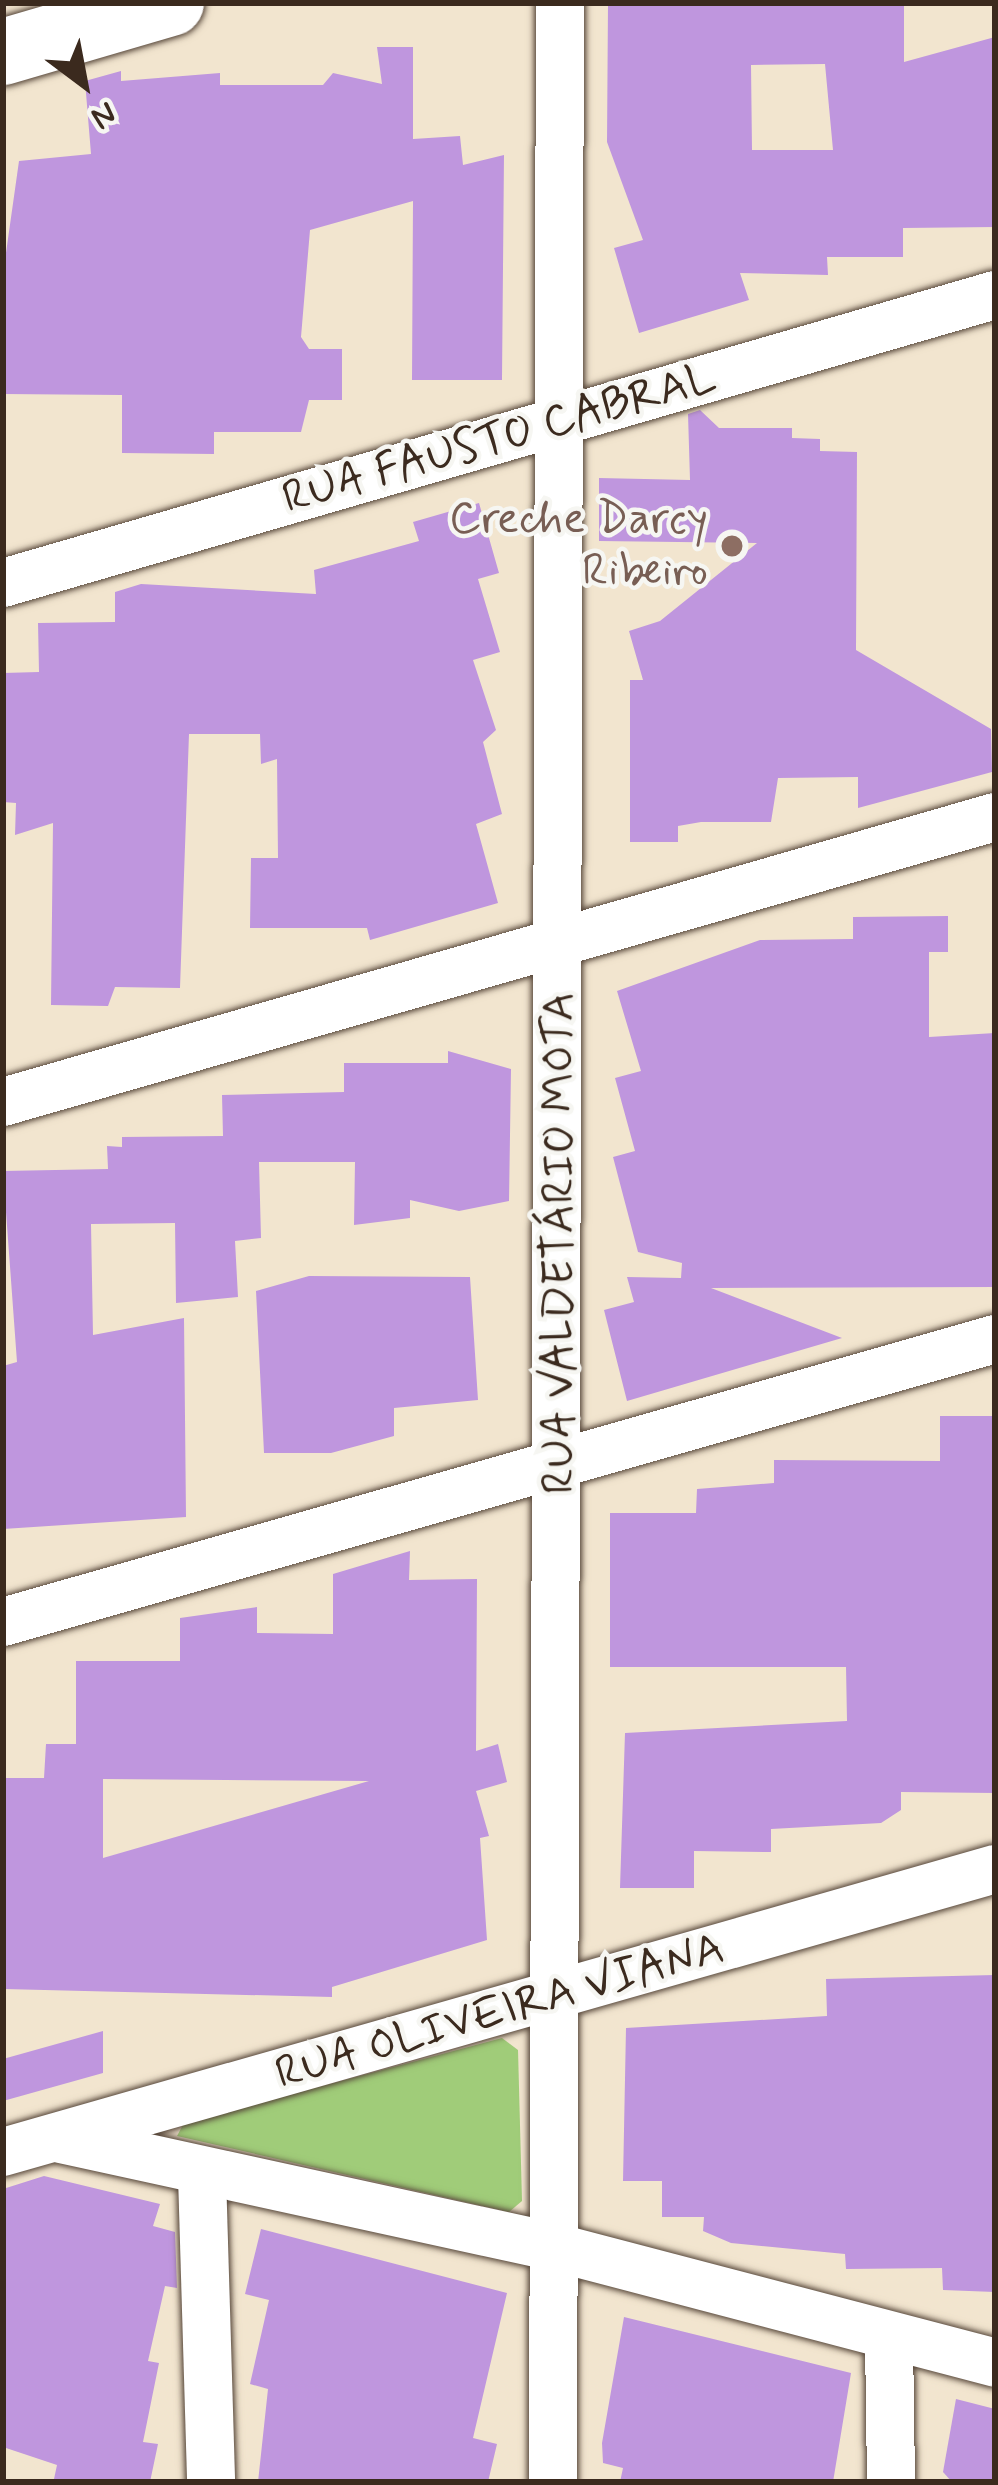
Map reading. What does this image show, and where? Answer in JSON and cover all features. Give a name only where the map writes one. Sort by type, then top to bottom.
[{"type":"main road","points":[[3,52],[170,3]]},
{"type":"street","name":"RUA VALDETÁRIO MOTA","points":[[553,2482],[550,2246],[562,1996],[560,3]]},
{"type":"street","name":"RUA FAUSTO CABRAL","points":[[3,583],[995,295]]},
{"type":"street","points":[[3,1102],[995,817]]},
{"type":"street","points":[[3,1622],[995,1340]]},
{"type":"street","name":"RUA OLIVEIRA VIANA","points":[[3,2152],[995,1869]]},
{"type":"street","points":[[56,2137],[202,2175],[550,2246],[995,2363]]},
{"type":"street","points":[[202,2175],[211,2482]]},
{"type":"street","points":[[889,2338],[891,2482]]},
{"type":"green space","points":[[502,2038],[518,2050],[522,2201],[509,2212],[177,2136],[184,2123]]},
{"type":"building","points":[[608,3],[904,3],[904,62],[995,37],[995,227],[903,228],[903,257],[827,257],[828,275],[740,273],[749,300],[639,333],[614,248],[643,240],[607,142]],"holes":[[[825,64],[833,150],[752,150],[751,65]]]},
{"type":"building","points":[[377,47],[413,47],[413,139],[460,136],[463,165],[504,155],[502,380],[412,380],[413,201],[310,230],[301,337],[309,349],[342,349],[342,400],[309,400],[301,432],[214,432],[214,454],[122,453],[122,395],[3,394],[3,274],[19,161],[91,154],[85,81],[121,71],[121,81],[220,73],[220,85],[323,85],[333,73],[382,84]]},
{"type":"building","points":[[700,410],[719,428],[792,428],[792,438],[820,439],[820,451],[857,452],[856,650],[991,729],[992,772],[858,808],[858,777],[778,778],[771,822],[701,822],[678,826],[678,842],[630,842],[630,680],[643,680],[629,631],[660,621],[757,543],[599,541],[599,478],[690,480],[688,414]]},
{"type":"building","points":[[479,503],[499,573],[478,579],[500,652],[473,660],[496,730],[483,742],[502,814],[476,824],[498,903],[370,940],[367,928],[250,928],[251,858],[278,858],[277,759],[261,764],[260,734],[189,734],[180,988],[115,987],[108,1006],[51,1005],[53,823],[15,835],[16,803],[3,802],[3,673],[39,672],[38,623],[115,622],[115,592],[141,584],[316,594],[314,570],[419,541],[413,522]]},
{"type":"building","points":[[948,916],[948,952],[929,952],[929,1037],[995,1033],[995,1287],[711,1288],[842,1338],[627,1401],[604,1310],[634,1302],[627,1277],[681,1278],[682,1263],[638,1252],[613,1157],[635,1151],[615,1078],[641,1071],[617,991],[760,940],[853,939],[853,917]]},
{"type":"building","points":[[448,1051],[511,1069],[509,1201],[459,1211],[410,1200],[410,1218],[354,1225],[355,1162],[259,1162],[261,1238],[235,1241],[238,1297],[176,1303],[175,1223],[91,1224],[93,1335],[184,1318],[186,1517],[3,1529],[3,1366],[17,1362],[3,1171],[108,1169],[107,1146],[122,1147],[122,1137],[223,1136],[222,1095],[344,1092],[344,1063],[448,1063]]},
{"type":"building","points":[[309,1276],[470,1277],[478,1400],[394,1408],[394,1436],[331,1453],[264,1453],[256,1291]]},
{"type":"building","points":[[940,1416],[995,1416],[995,1793],[901,1792],[901,1810],[881,1823],[771,1829],[771,1852],[694,1851],[694,1888],[620,1888],[625,1733],[847,1721],[846,1667],[610,1667],[610,1513],[696,1513],[697,1489],[774,1483],[774,1460],[940,1461]]},
{"type":"building","points":[[410,1551],[409,1580],[477,1579],[476,1751],[498,1744],[507,1782],[476,1791],[489,1836],[480,1838],[487,1940],[332,1987],[332,1997],[4,1989],[3,1778],[44,1778],[46,1744],[76,1744],[76,1661],[180,1661],[180,1618],[257,1607],[257,1633],[333,1634],[333,1574]],"holes":[[[103,1779],[369,1781],[103,1858]]]},
{"type":"building","points":[[995,1975],[995,2292],[943,2290],[942,2268],[846,2269],[845,2254],[731,2243],[703,2231],[704,2217],[662,2217],[662,2181],[623,2181],[626,2028],[827,2016],[826,1979]]},
{"type":"building","points":[[103,2031],[103,2073],[3,2101],[3,2059]]},
{"type":"building","points":[[44,2176],[160,2204],[153,2226],[175,2232],[177,2288],[165,2286],[148,2361],[159,2363],[143,2442],[158,2444],[150,2482],[54,2479],[57,2465],[3,2447],[3,2189]]},
{"type":"building","points":[[261,2229],[507,2293],[473,2438],[497,2444],[488,2482],[258,2482],[268,2389],[250,2384],[269,2300],[245,2294]]},
{"type":"building","points":[[624,2317],[851,2373],[833,2482],[620,2482],[623,2468],[603,2463],[602,2443]]},
{"type":"building","points":[[956,2399],[995,2409],[995,2482],[952,2482],[943,2472]]},
{"type":"place","name":"Creche Darcy Ribeiro","points":[[732,546]]}]
